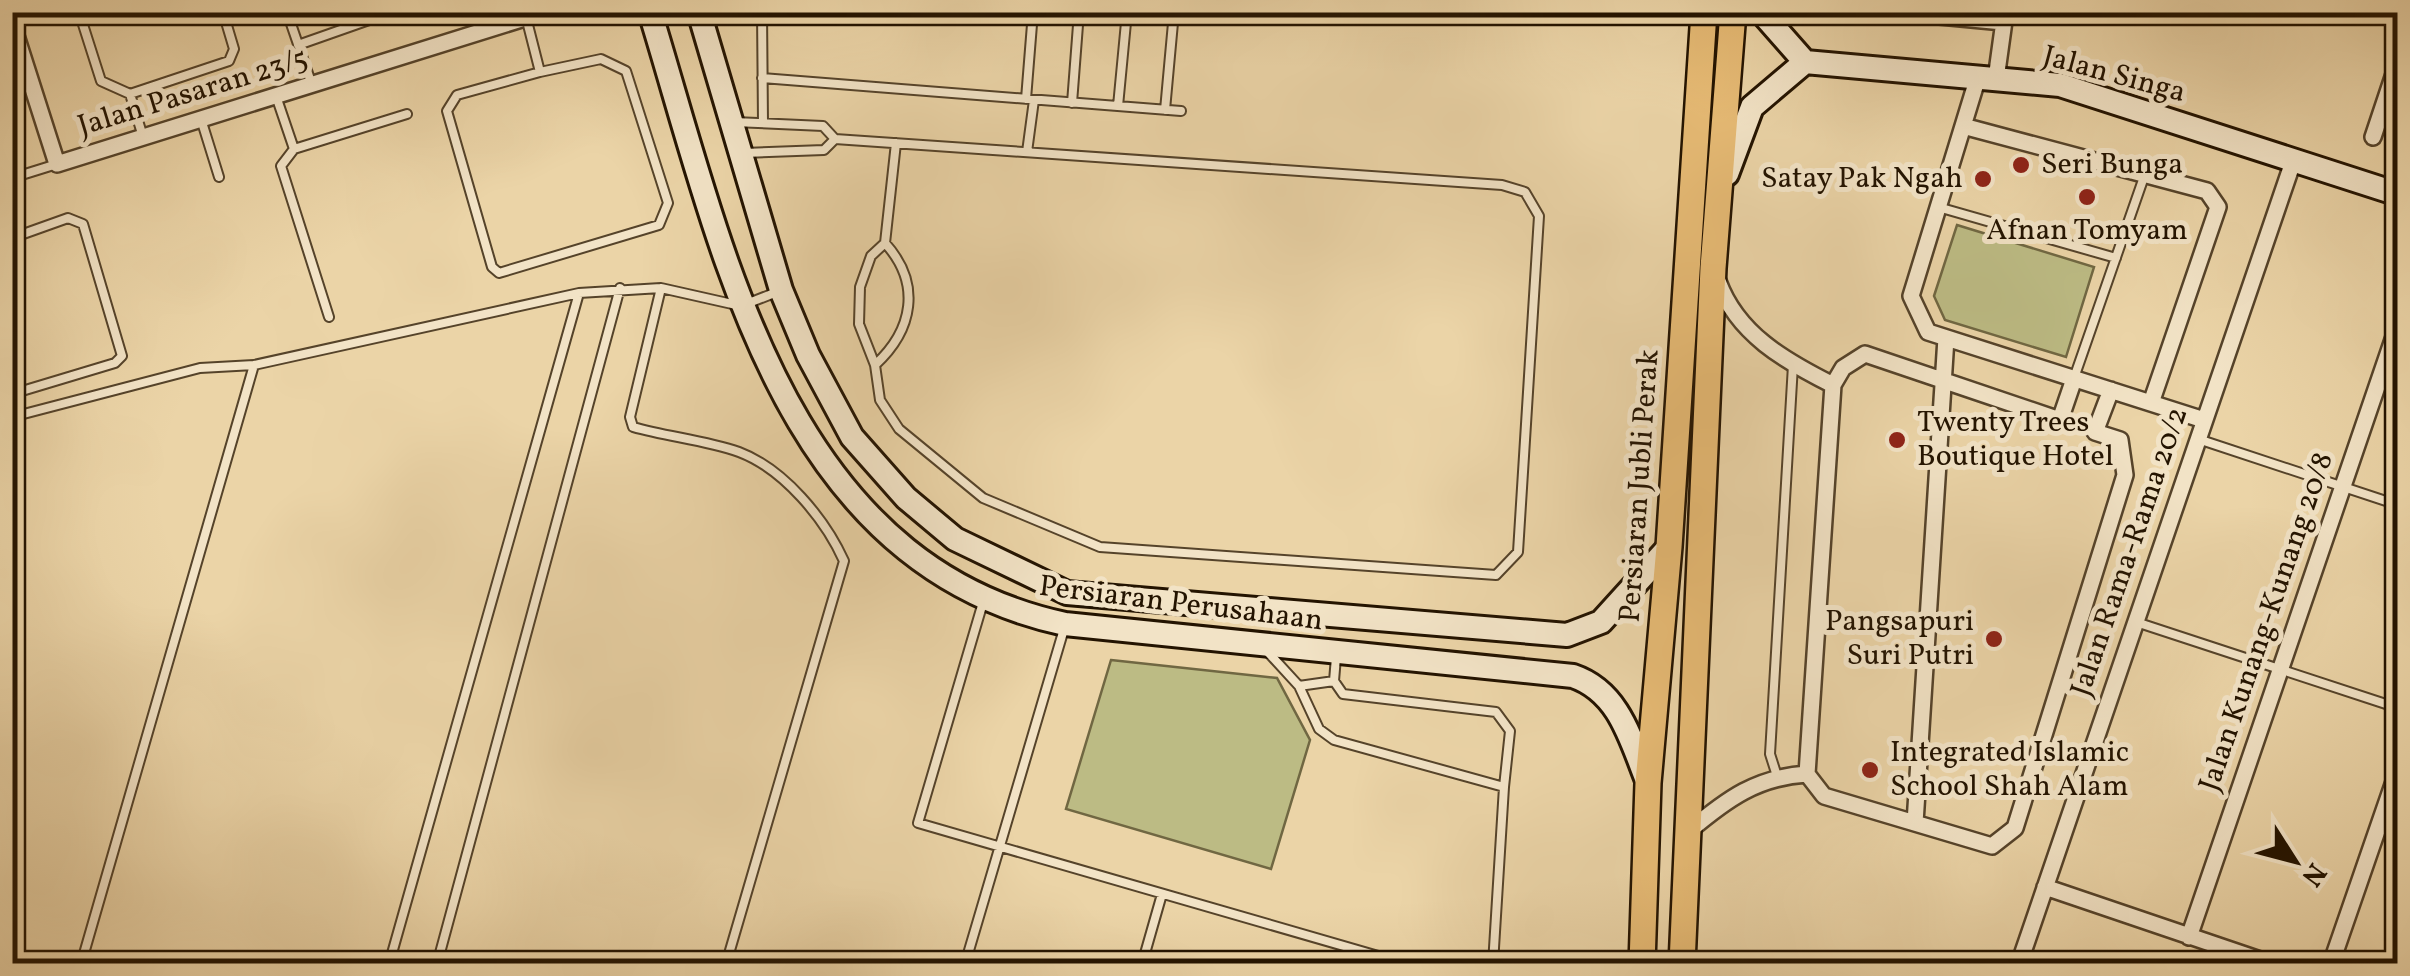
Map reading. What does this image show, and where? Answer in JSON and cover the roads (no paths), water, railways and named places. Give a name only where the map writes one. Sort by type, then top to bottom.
[{"type":"main road","name":"Persiaran Perusahaan","points":[[650,12],[741,306],[760,354],[822,460],[874,522],[945,577],[1019,614],[1066,624],[1588,681],[1606,694],[1622,718],[1648,784]]},
{"type":"main road","name":"Persiaran Perusahaan","points":[[699,12],[744,153],[781,290],[808,354],[852,436],[906,498],[955,539],[1034,582],[1067,594],[1567,635],[1601,622],[1670,547]]},
{"type":"main road","name":"Persiaran Jubli Perak","points":[[1642,964],[1648,784],[1670,547],[1704,12]]},
{"type":"main road","name":"Persiaran Jubli Perak","points":[[1682,964],[1716,206],[1733,12]]},
{"type":"main road","points":[[1716,206],[1752,106],[1805,62],[1761,12]]},
{"type":"main road","name":"Jalan Singa","points":[[1805,62],[2060,85],[2398,194]]},
{"type":"street","name":"Jalan Pasaran 23/5","points":[[12,23],[57,164],[544,12]]},
{"type":"street","points":[[1897,12],[2004,17],[1987,78],[1963,126],[1911,296],[1928,332],[2204,420]]},
{"type":"street","points":[[2373,137],[2398,62]]},
{"type":"street","points":[[1963,126],[2208,190],[2218,207],[2151,403]]},
{"type":"street","name":"Jalan Rama-Rama 20/2","points":[[2019,964],[2294,159]]},
{"type":"street","points":[[1713,268],[1727,307],[1752,334],[1793,365],[1834,385]]},
{"type":"street","name":"Jalan Kunang-Kunang 20/8","points":[[2188,937],[2398,326]]},
{"type":"street","points":[[1915,823],[1946,338]]},
{"type":"street","points":[[2074,379],[2060,420],[1865,354],[1843,368],[1834,385],[1807,774],[1824,796],[1992,846],[2014,828],[2125,476],[2120,440],[2096,432],[2111,390]]},
{"type":"street","points":[[2331,964],[2398,770]]},
{"type":"street","points":[[1689,831],[1733,794],[1777,776],[1807,774]]},
{"type":"street","points":[[2046,887],[2272,964]]},
{"type":"lane","points":[[80,12],[101,81],[130,94],[229,60],[234,49],[224,12]]},
{"type":"lane","points":[[762,12],[763,123]]},
{"type":"lane","points":[[1028,152],[1033,12]]},
{"type":"lane","points":[[1072,103],[1079,12]]},
{"type":"lane","points":[[1118,106],[1127,12]]},
{"type":"lane","points":[[1165,110],[1174,12]]},
{"type":"lane","points":[[298,45],[390,13]]},
{"type":"lane","points":[[525,15],[540,72]]},
{"type":"lane","points":[[289,18],[312,85]]},
{"type":"lane","points":[[600,60],[626,71],[668,203],[666,215],[659,226],[499,273],[492,267],[447,112],[457,95],[540,72],[600,60]]},
{"type":"lane","points":[[762,78],[1180,111]]},
{"type":"lane","points":[[130,94],[143,136]]},
{"type":"lane","points":[[276,96],[294,149]]},
{"type":"lane","points":[[330,317],[281,166],[294,149],[408,114]]},
{"type":"lane","points":[[201,120],[219,177]]},
{"type":"lane","points":[[734,122],[823,126],[835,139],[896,143],[1028,152],[1502,185],[1525,192],[1539,216],[1518,552],[1511,564],[1496,575],[1100,547],[983,498],[899,429],[880,400],[875,365],[859,324],[860,287],[872,256],[885,243],[896,143]]},
{"type":"lane","points":[[744,153],[824,150],[835,139]]},
{"type":"lane","points":[[12,178],[57,164]]},
{"type":"lane","points":[[2074,379],[2145,174]]},
{"type":"lane","points":[[1938,208],[2116,258]]},
{"type":"lane","points":[[12,238],[68,218],[83,224],[122,356],[115,363],[12,394]]},
{"type":"lane","points":[[875,365],[896,346],[908,322],[908,279],[885,243]]},
{"type":"lane","points":[[437,964],[620,288]]},
{"type":"lane","points":[[661,288],[630,417],[634,426],[738,452],[772,468],[833,536],[844,561],[726,964]]},
{"type":"lane","points":[[12,417],[200,368],[254,365],[579,292],[661,288],[741,306],[781,290]]},
{"type":"lane","points":[[389,964],[579,292]]},
{"type":"lane","points":[[80,964],[254,365]]},
{"type":"lane","points":[[1777,776],[1770,754],[1793,365]]},
{"type":"lane","points":[[2196,438],[2398,505]]},
{"type":"lane","points":[[984,596],[918,823],[1406,964]]},
{"type":"lane","points":[[2136,622],[2398,708]]},
{"type":"lane","points":[[965,964],[1066,624]]},
{"type":"lane","points":[[1260,644],[1299,686],[1319,729],[1334,740],[1504,787]]},
{"type":"lane","points":[[1336,652],[1334,680],[1343,694],[1496,712],[1510,731],[1493,964]]},
{"type":"lane","points":[[1299,686],[1334,680]]},
{"type":"lane","points":[[1142,964],[1162,894]]},
{"type":"place","name":"Seri Bunga","points":[[2021,165]]},
{"type":"place","name":"Satay Pak Ngah","points":[[1983,179]]},
{"type":"place","name":"Afnan Tomyam","points":[[2087,197]]},
{"type":"place","name":"Twenty Trees Boutique Hotel","points":[[1897,440]]},
{"type":"place","name":"Pangsapuri Suri Putri","points":[[1994,639]]},
{"type":"place","name":"Integrated Islamic School Shah Alam","points":[[1870,770]]}]
